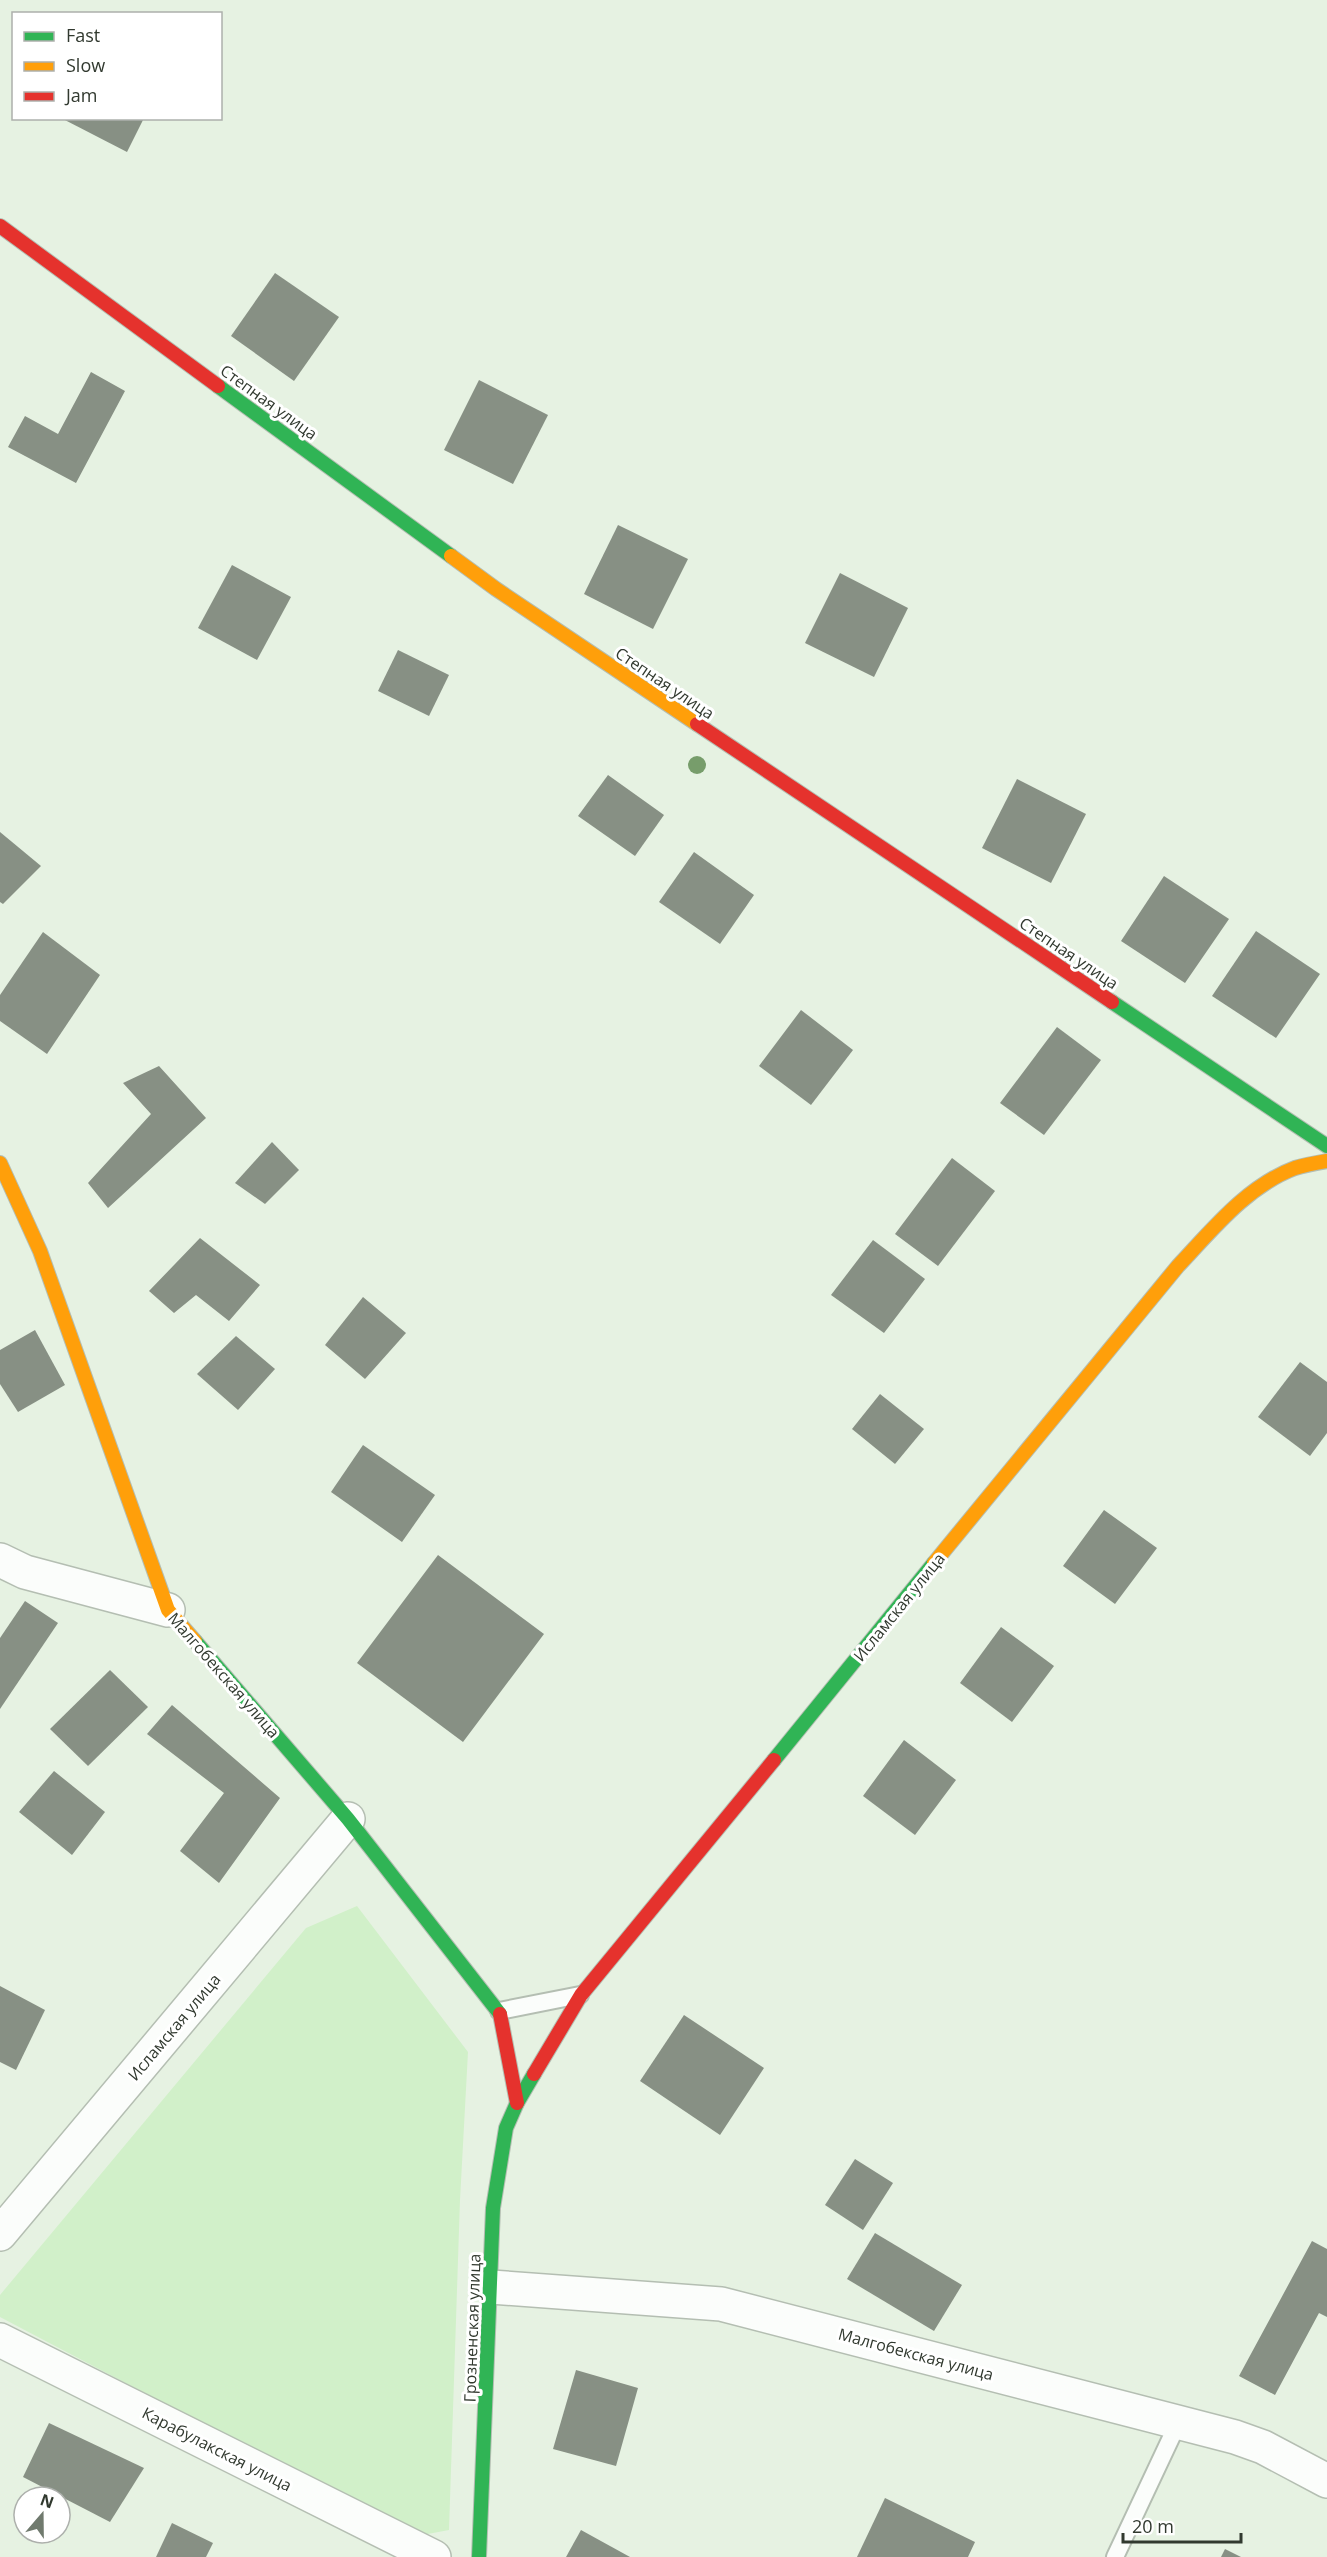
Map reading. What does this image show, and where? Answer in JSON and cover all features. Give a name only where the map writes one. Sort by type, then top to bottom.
[{"type":"street","name":"Степная улица","points":[[0,225],[496,589],[1327,1146]]},
{"type":"street","name":"Исламская улица","points":[[517,2103],[581,1995],[1178,1266],[1214,1227],[1257,1190],[1291,1170],[1327,1161]]},
{"type":"street","name":"Малгобекская улица","points":[[0,1163],[40,1251],[168,1610],[348,1819],[499,2011],[517,2103]]},
{"type":"street","points":[[0,1560],[25,1572],[168,1610]]},
{"type":"street","name":"Исламская улица","points":[[0,2234],[348,1819]]},
{"type":"street","name":"Грозненская улица","points":[[479,2557],[494,2208],[506,2128],[517,2103]]},
{"type":"street","name":"Малгобекская улица","points":[[491,2287],[721,2304],[1235,2437],[1263,2447],[1327,2481]]},
{"type":"street","name":"Карабулакская улица","points":[[0,2340],[434,2557]]},
{"type":"lane","points":[[499,2011],[581,1995]]},
{"type":"lane","points":[[1115,2557],[1178,2423]]},
{"type":"green space","points":[[357,1906],[468,2052],[460,2200],[449,2530],[417,2536],[0,2317],[0,2295],[306,1928]]},
{"type":"building","points":[[65,120],[143,120],[127,152]]},
{"type":"building","points":[[275,273],[339,317],[294,381],[231,336]]},
{"type":"building","points":[[91,372],[125,391],[76,483],[8,447],[25,416],[58,434]]},
{"type":"building","points":[[479,380],[548,415],[513,484],[444,450]]},
{"type":"building","points":[[618,525],[688,559],[653,629],[584,594]]},
{"type":"building","points":[[232,565],[291,597],[257,660],[198,628]]},
{"type":"building","points":[[840,573],[908,608],[874,677],[805,643]]},
{"type":"building","points":[[398,650],[449,675],[429,716],[378,691]]},
{"type":"building","points":[[608,775],[664,815],[635,856],[578,816]]},
{"type":"building","points":[[1017,779],[1086,814],[1051,883],[982,848]]},
{"type":"building","points":[[0,832],[41,866],[3,904],[0,902]]},
{"type":"building","points":[[694,852],[754,895],[720,944],[659,902]]},
{"type":"building","points":[[1164,876],[1229,919],[1185,983],[1121,941]]},
{"type":"building","points":[[1256,931],[1320,974],[1276,1038],[1212,996]]},
{"type":"building","points":[[43,932],[100,975],[47,1054],[0,1021],[0,995]]},
{"type":"building","points":[[801,1010],[853,1050],[811,1105],[759,1066]]},
{"type":"building","points":[[1057,1027],[1101,1060],[1044,1135],[1000,1103]]},
{"type":"building","points":[[159,1066],[206,1118],[108,1208],[88,1183],[151,1114],[123,1083]]},
{"type":"building","points":[[272,1142],[299,1170],[265,1204],[235,1183]]},
{"type":"building","points":[[952,1158],[995,1191],[938,1266],[895,1234]]},
{"type":"building","points":[[200,1238],[260,1285],[229,1321],[196,1295],[174,1313],[149,1291]]},
{"type":"building","points":[[873,1240],[925,1279],[884,1333],[831,1295]]},
{"type":"building","points":[[363,1297],[406,1333],[365,1379],[325,1345]]},
{"type":"building","points":[[35,1330],[65,1385],[18,1412],[0,1384],[0,1350]]},
{"type":"building","points":[[236,1336],[275,1369],[238,1410],[197,1374]]},
{"type":"building","points":[[1300,1362],[1327,1382],[1327,1433],[1310,1456],[1258,1417]]},
{"type":"building","points":[[880,1394],[924,1429],[895,1464],[852,1429]]},
{"type":"building","points":[[363,1445],[435,1495],[402,1542],[331,1492]]},
{"type":"building","points":[[1104,1510],[1157,1548],[1115,1604],[1063,1566]]},
{"type":"building","points":[[438,1555],[544,1634],[463,1742],[357,1663]]},
{"type":"building","points":[[25,1601],[58,1623],[0,1709],[0,1638]]},
{"type":"building","points":[[1001,1627],[1054,1666],[1012,1722],[960,1683]]},
{"type":"building","points":[[110,1670],[148,1707],[88,1766],[50,1729]]},
{"type":"building","points":[[172,1705],[280,1798],[219,1883],[180,1851],[224,1793],[147,1734]]},
{"type":"building","points":[[904,1740],[956,1780],[915,1835],[863,1796]]},
{"type":"building","points":[[54,1771],[105,1812],[72,1855],[19,1812]]},
{"type":"building","points":[[0,1986],[45,2010],[16,2070],[0,2062]]},
{"type":"building","points":[[684,2015],[764,2068],[720,2135],[640,2081]]},
{"type":"building","points":[[855,2159],[893,2183],[863,2230],[825,2205]]},
{"type":"building","points":[[875,2233],[962,2285],[934,2331],[847,2279]]},
{"type":"building","points":[[1312,2241],[1327,2249],[1327,2317],[1319,2313],[1275,2395],[1239,2376]]},
{"type":"building","points":[[576,2370],[638,2388],[616,2466],[553,2449]]},
{"type":"building","points":[[49,2423],[144,2468],[110,2522],[72,2502],[72,2485],[38,2485],[23,2477]]},
{"type":"building","points":[[885,2498],[975,2542],[968,2557],[857,2557]]},
{"type":"building","points":[[172,2523],[213,2543],[206,2557],[156,2557]]},
{"type":"building","points":[[581,2530],[630,2557],[566,2557]]},
{"type":"building","points":[[1225,2549],[1241,2557],[1221,2557]]},
{"type":"traffic: fast","points":[[218,386],[451,556]]},
{"type":"traffic: fast","points":[[1112,1002],[1327,1146]]},
{"type":"traffic: fast","points":[[774,1760],[934,1563]]},
{"type":"traffic: fast","points":[[195,1641],[348,1819],[500,2014]]},
{"type":"traffic: fast","points":[[479,2557],[493,2208],[506,2128],[534,2074]]},
{"type":"traffic: slow","points":[[451,556],[496,589],[697,724]]},
{"type":"traffic: slow","points":[[934,1563],[1178,1266],[1217,1224],[1246,1197],[1278,1176],[1295,1168],[1327,1161]]},
{"type":"traffic: slow","points":[[0,1163],[40,1251],[168,1610],[195,1641]]},
{"type":"traffic: jam","points":[[0,226],[218,386]]},
{"type":"traffic: jam","points":[[697,724],[1112,1002]]},
{"type":"traffic: jam","points":[[534,2074],[581,1995],[774,1760]]},
{"type":"traffic: jam","points":[[500,2014],[517,2103]]}]
